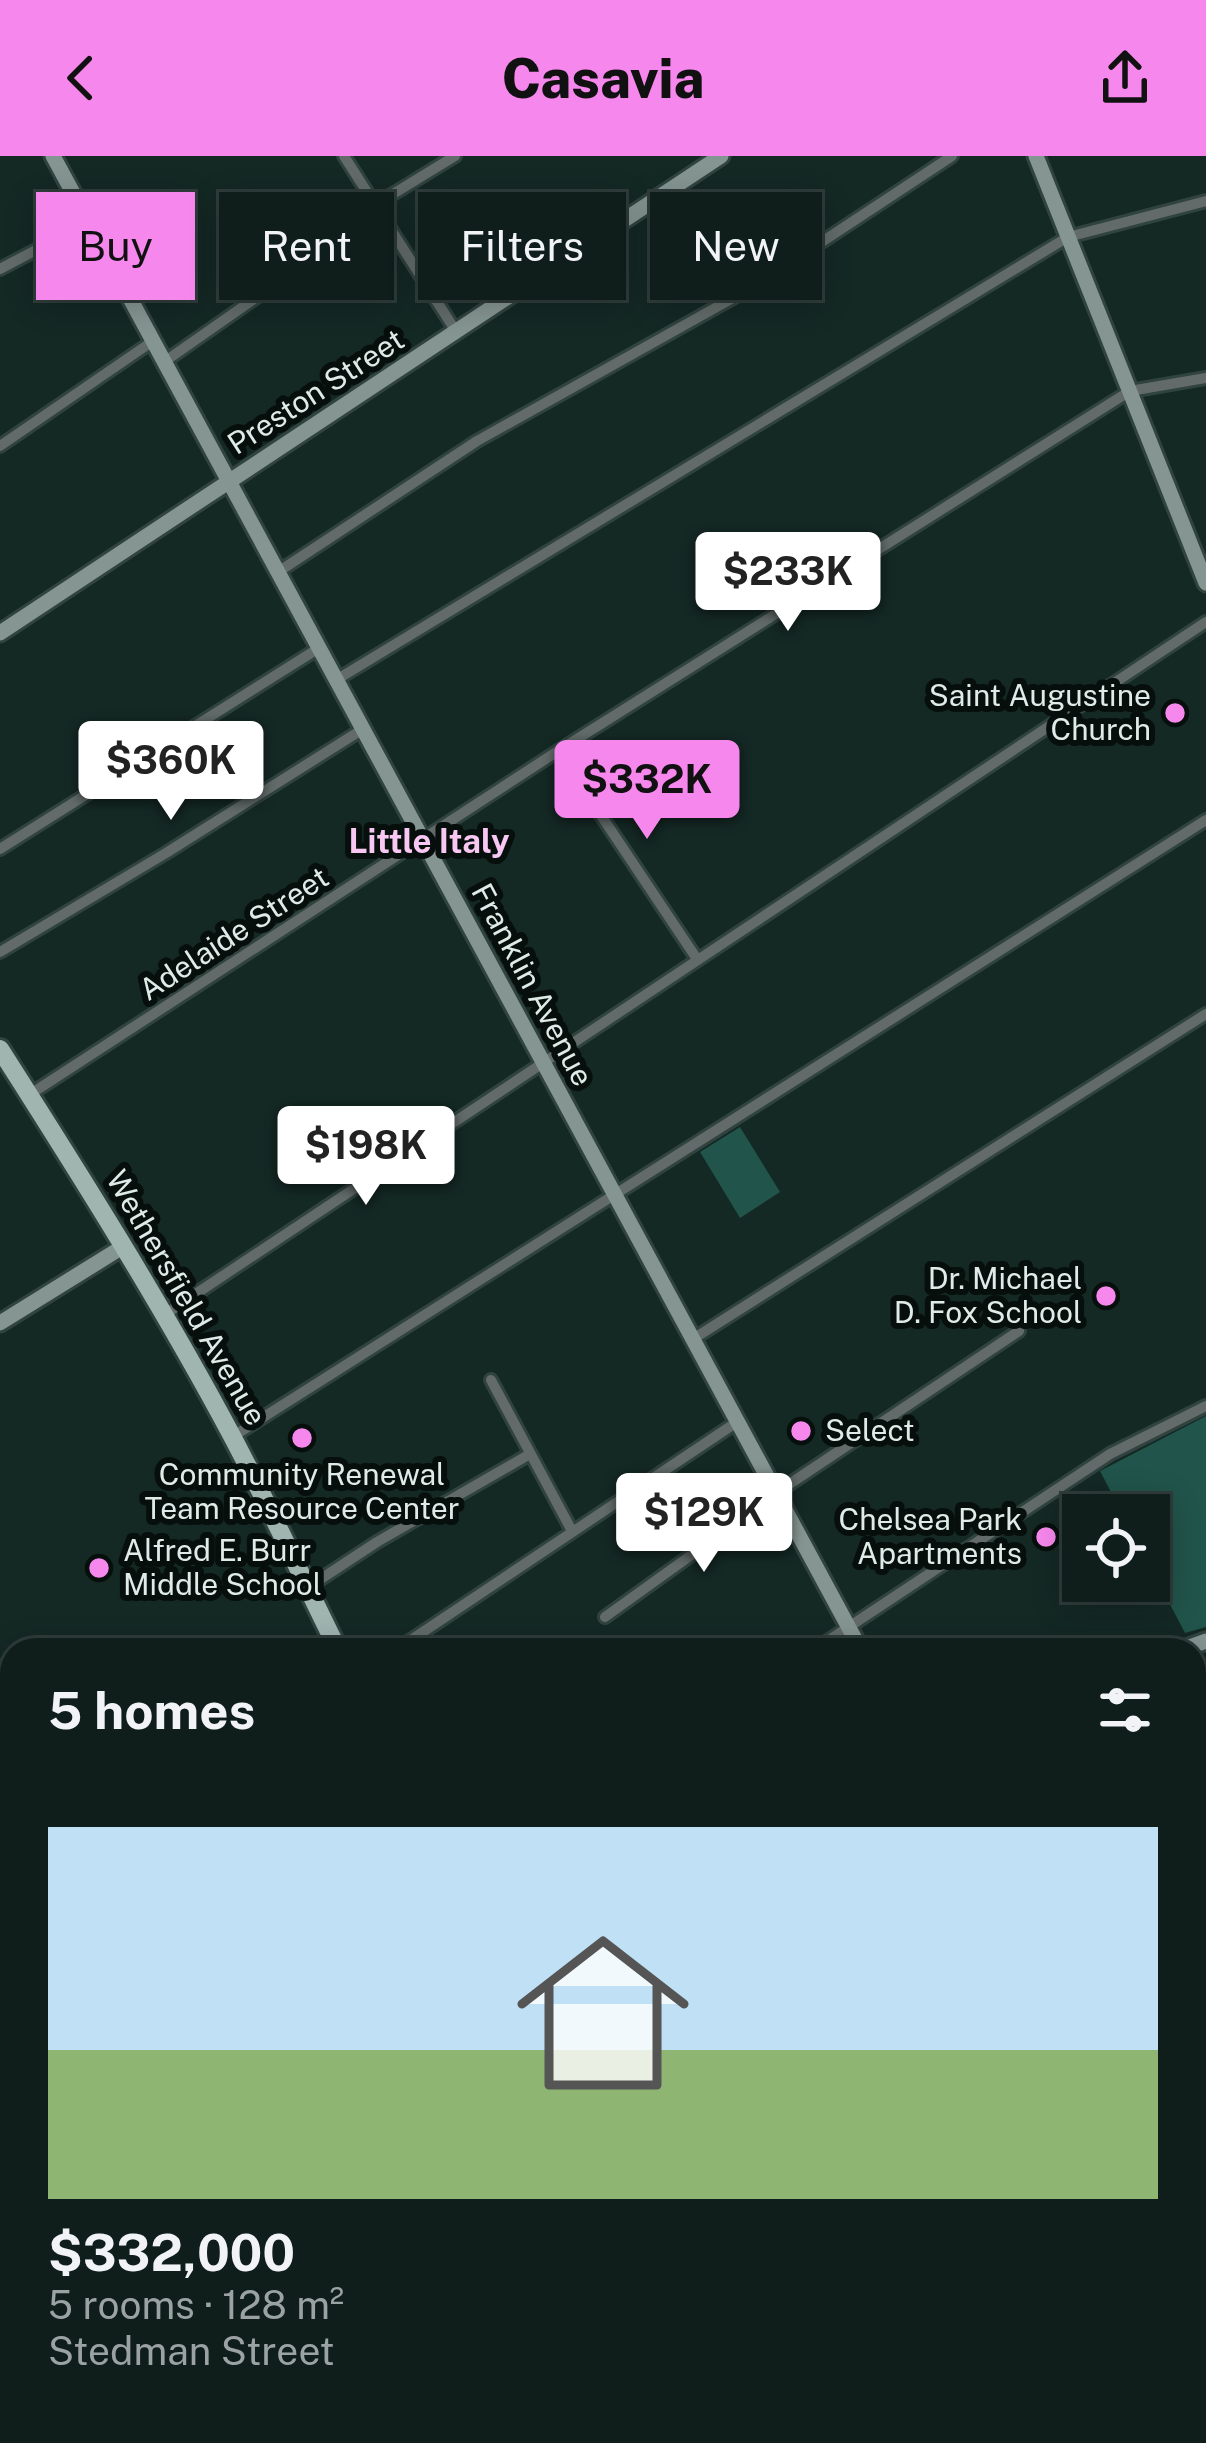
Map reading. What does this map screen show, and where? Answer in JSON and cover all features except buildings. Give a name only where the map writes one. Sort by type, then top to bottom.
[{"type":"main road","name":"Franklin Avenue","points":[[53,156],[73,192]]},
{"type":"main road","points":[[1036,156],[1206,583]]},
{"type":"main road","name":"Preston Street","points":[[0,633],[714,158]]},
{"type":"main road","name":"Franklin Avenue","points":[[131,300],[854,1638]]},
{"type":"main road","name":"Wethersfield Avenue","points":[[0,1049],[164,1315],[232,1437],[332,1638]]},
{"type":"main road","points":[[0,1323],[124,1246]]},
{"type":"street","points":[[344,156],[367,192]]},
{"type":"street","points":[[394,193],[454,156]]},
{"type":"street","points":[[278,572],[477,441],[758,284],[952,156]]},
{"type":"street","points":[[336,680],[1068,237],[1206,200]]},
{"type":"street","points":[[394,235],[457,333]]},
{"type":"street","points":[[0,269],[36,250]]},
{"type":"street","points":[[164,362],[252,300]]},
{"type":"street","points":[[0,446],[153,341]]},
{"type":"street","name":"Adelaide Street","points":[[29,1096],[558,751],[1130,392],[1206,378]]},
{"type":"street","points":[[164,1315],[1206,622]]},
{"type":"street","points":[[0,849],[319,648]]},
{"type":"street","points":[[0,952],[363,729]]},
{"type":"street","points":[[558,751],[698,959]]},
{"type":"street","points":[[232,1437],[1206,820]]},
{"type":"street","points":[[693,1339],[1206,1014]]},
{"type":"street","points":[[605,1617],[1019,1331]]},
{"type":"street","points":[[491,1380],[572,1532]]},
{"type":"street","points":[[832,1638],[1110,1454],[1206,1406]]},
{"type":"street","points":[[414,1638],[737,1422]]},
{"type":"street","points":[[308,1588],[377,1542],[530,1454]]},
{"type":"green space","points":[[740,1127],[780,1192],[740,1218],[700,1152]]},
{"type":"green space","points":[[1206,1416],[1206,1627],[1185,1633],[1169,1602],[1170,1494],[1112,1494],[1100,1471]]},
{"type":"place","name":"Saint Augustine Church","points":[[1175,713]]},
{"type":"place","name":"Dr. Michael D. Fox School","points":[[1106,1296]]},
{"type":"place","name":"Select","points":[[801,1431]]},
{"type":"place","name":"Community Renewal Team Resource Center","points":[[302,1438]]},
{"type":"place","name":"Chelsea Park Apartments","points":[[1046,1537]]},
{"type":"place","name":"Alfred E. Burr Middle School","points":[[99,1568]]},
{"type":"district","name":"Little Italy","points":[[429,841]]}]
